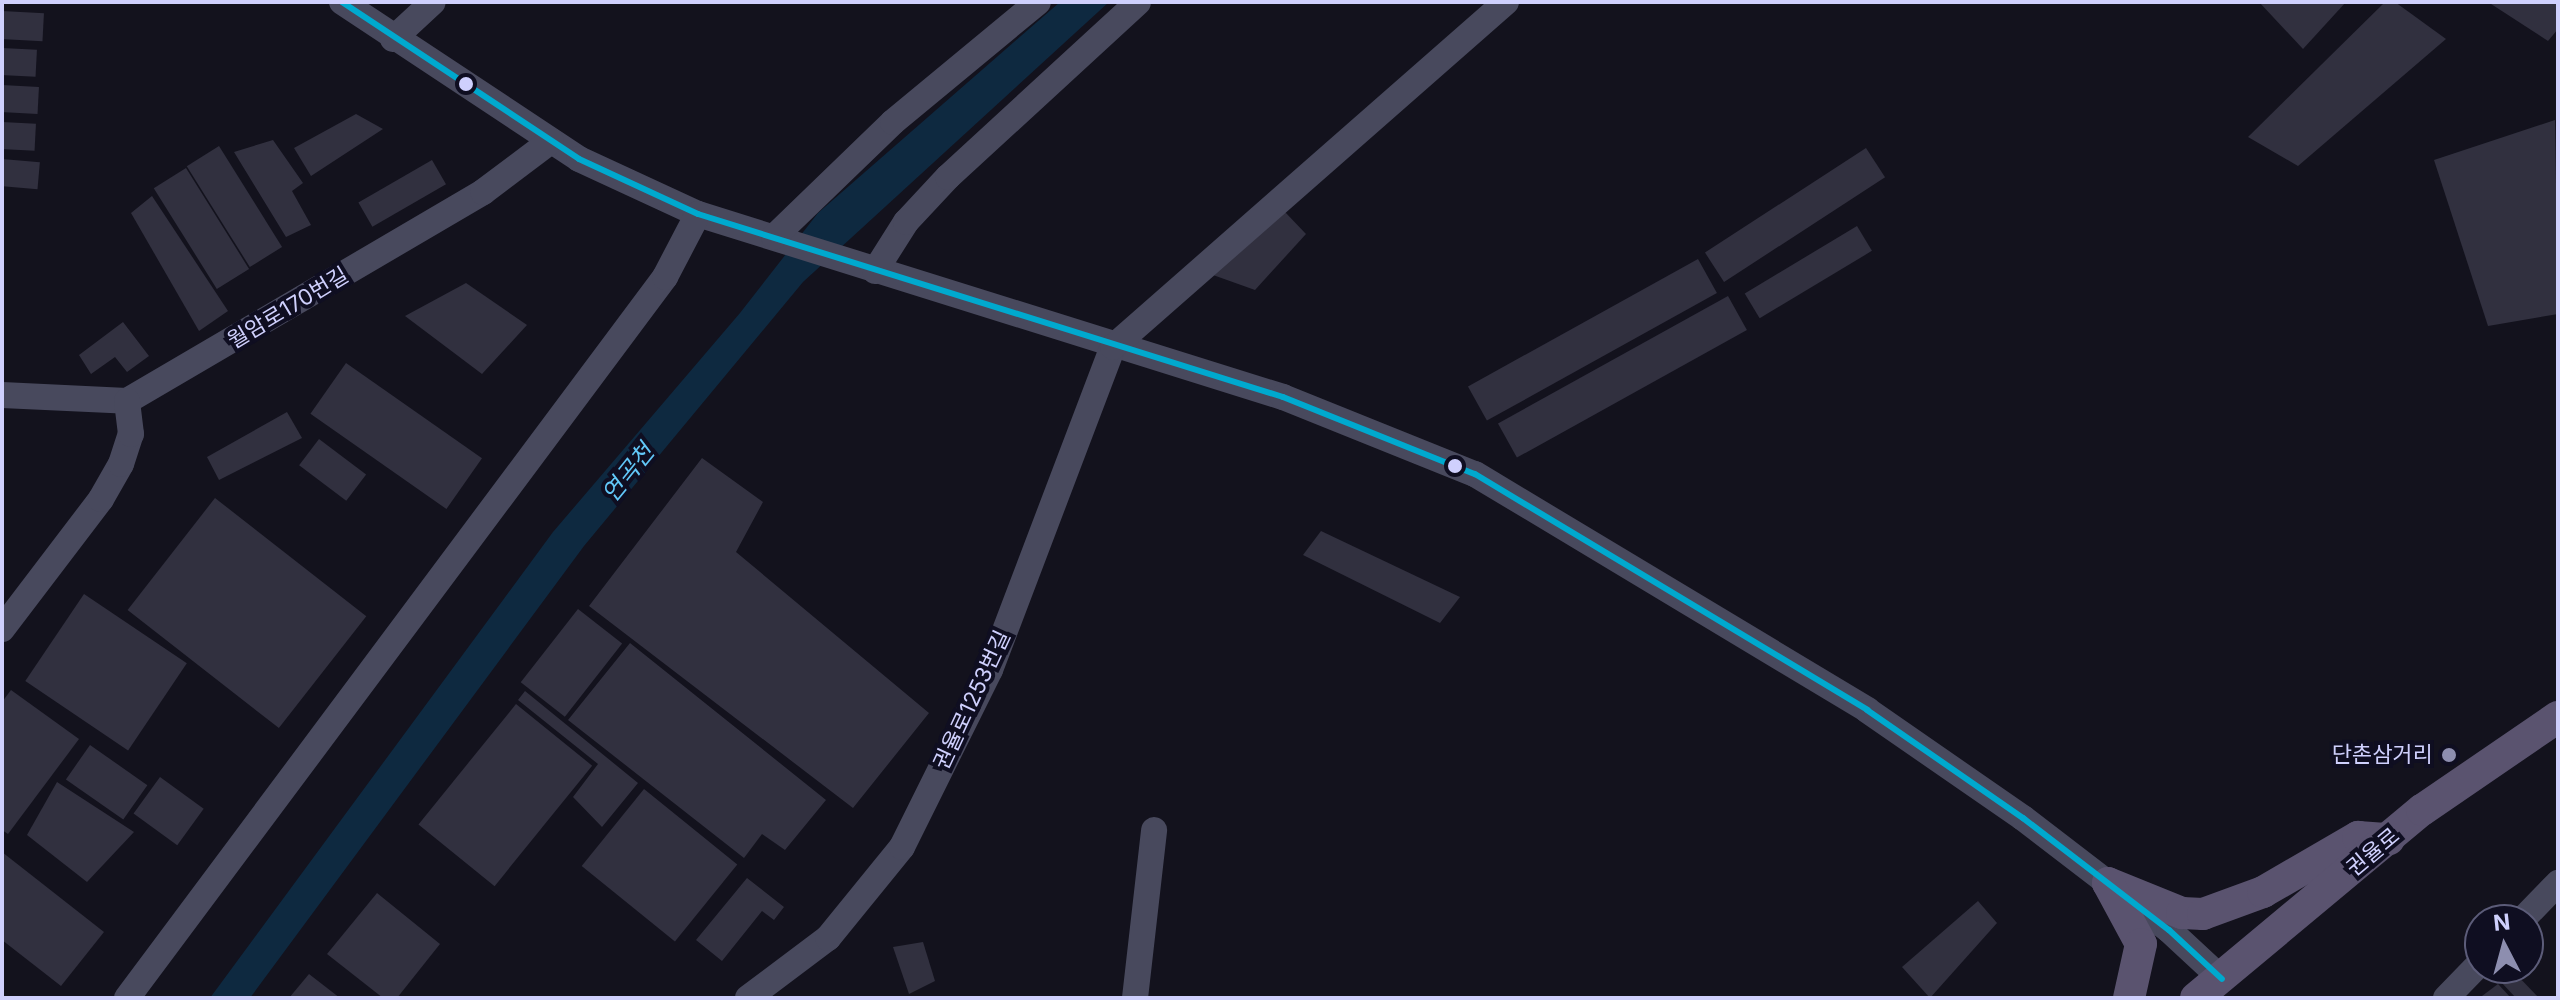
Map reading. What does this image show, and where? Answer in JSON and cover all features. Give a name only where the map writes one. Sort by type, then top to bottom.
[{"type":"main road","name":"권율로","points":[[2196,998],[2467,776],[2558,717]]},
{"type":"main road","points":[[2108,883],[2182,913],[2203,914],[2263,892],[2358,837],[2389,839]]},
{"type":"main road","points":[[2108,883],[2141,944],[2129,998]]},
{"type":"street","points":[[342,2],[393,39],[551,141],[698,214],[1113,347],[1283,397],[1475,474],[1867,710],[2108,883],[2222,979]]},
{"type":"street","points":[[393,39],[433,2]]},
{"type":"street","points":[[774,237],[893,122],[1038,2]]},
{"type":"street","points":[[875,271],[906,222],[948,177],[1138,2]]},
{"type":"street","points":[[1113,347],[1506,2]]},
{"type":"street","name":"월암로170번길","points":[[127,401],[483,192],[551,141]]},
{"type":"street","points":[[127,998],[665,277],[698,214]]},
{"type":"street","name":"권율로1253번길","points":[[748,998],[828,938],[902,847],[990,670],[1113,347]]},
{"type":"street","points":[[2,395],[127,401],[131,434],[121,464],[101,499],[2,629]]},
{"type":"street","points":[[1135,998],[1154,830]]},
{"type":"street","points":[[2538,904],[2558,883]]},
{"type":"street","points":[[2446,998],[2464,979]]},
{"type":"water","name":"연곡천","points":[[1060,2],[1109,2],[803,282],[584,546],[250,998],[210,998],[553,532],[740,313],[818,213]]},
{"type":"building","points":[[2259,2],[2346,2],[2303,49]]},
{"type":"building","points":[[2385,2],[2395,2],[2446,39],[2298,166],[2248,137]]},
{"type":"building","points":[[2488,2],[2558,2],[2558,29],[2548,41]]},
{"type":"building","points":[[2,11],[44,13],[42,41],[2,39]]},
{"type":"building","points":[[2,48],[37,50],[36,77],[2,75]]},
{"type":"building","points":[[2,85],[39,87],[38,114],[2,112]]},
{"type":"building","points":[[356,114],[383,129],[311,176],[294,148]]},
{"type":"building","points":[[2555,120],[2558,314],[2488,326],[2434,160]]},
{"type":"building","points":[[2,122],[36,124],[35,151],[2,149]]},
{"type":"building","points":[[273,140],[303,183],[292,191],[311,225],[286,237],[234,152]]},
{"type":"building","points":[[219,146],[282,247],[250,267],[187,166]]},
{"type":"building","points":[[1866,148],[1885,177],[1724,282],[1705,253]]},
{"type":"building","points":[[2,159],[40,162],[38,189],[2,186]]},
{"type":"building","points":[[432,160],[446,184],[372,227],[358,203]]},
{"type":"building","points":[[186,168],[249,269],[217,289],[154,188]]},
{"type":"building","points":[[152,196],[228,311],[199,331],[131,213]]},
{"type":"building","points":[[1285,212],[1306,234],[1255,290],[1213,275]]},
{"type":"building","points":[[1857,226],[1872,251],[1760,318],[1745,293]]},
{"type":"building","points":[[1698,259],[1717,293],[1487,421],[1468,387]]},
{"type":"building","points":[[466,283],[527,325],[482,374],[405,316]]},
{"type":"building","points":[[1728,296],[1747,330],[1517,458],[1498,424]]},
{"type":"building","points":[[123,322],[149,356],[127,372],[115,357],[91,374],[79,355]]},
{"type":"building","points":[[346,363],[482,458],[446,509],[310,414]]},
{"type":"building","points":[[287,412],[302,438],[219,480],[207,457]]},
{"type":"building","points":[[319,439],[366,475],[346,501],[299,465]]},
{"type":"building","points":[[702,458],[763,502],[736,552],[929,713],[853,808],[589,606]]},
{"type":"building","points":[[215,498],[366,616],[279,728],[128,610]]},
{"type":"building","points":[[1321,531],[1460,597],[1440,623],[1303,555]]},
{"type":"building","points":[[84,594],[187,663],[128,750],[25,681]]},
{"type":"building","points":[[578,609],[622,643],[565,717],[521,682]]},
{"type":"building","points":[[630,643],[826,800],[785,850],[762,834],[744,858],[568,720]]},
{"type":"building","points":[[11,690],[79,739],[8,834],[2,830],[2,702]]},
{"type":"building","points":[[525,691],[638,783],[602,827],[573,797],[598,764],[518,700]]},
{"type":"building","points":[[516,704],[592,766],[495,886],[418,824]]},
{"type":"building","points":[[90,745],[147,785],[123,820],[66,779]]},
{"type":"building","points":[[160,777],[204,809],[177,845],[134,813]]},
{"type":"building","points":[[57,782],[134,832],[87,882],[27,835]]},
{"type":"building","points":[[644,789],[737,865],[675,941],[582,866]]},
{"type":"building","points":[[2,852],[104,932],[61,986],[2,940]]},
{"type":"building","points":[[747,878],[784,907],[774,920],[762,911],[722,961],[696,940]]},
{"type":"building","points":[[377,893],[440,944],[397,998],[383,998],[327,954]]},
{"type":"building","points":[[1978,901],[1997,923],[1930,998],[1902,967]]},
{"type":"building","points":[[923,942],[935,981],[909,994],[893,947]]},
{"type":"building","points":[[309,974],[340,998],[289,998]]},
{"type":"building","points":[[2498,984],[2511,998],[2482,996]]},
{"type":"building","points":[[2503,984],[2526,984],[2539,998],[2516,998]]},
{"type":"transit line","points":[[342,2],[579,159],[698,214],[1283,397],[1475,474],[1867,710],[2023,818],[2169,930],[2222,979]]},
{"type":"place","name":"단촌삼거리","points":[[2449,755]]}]
